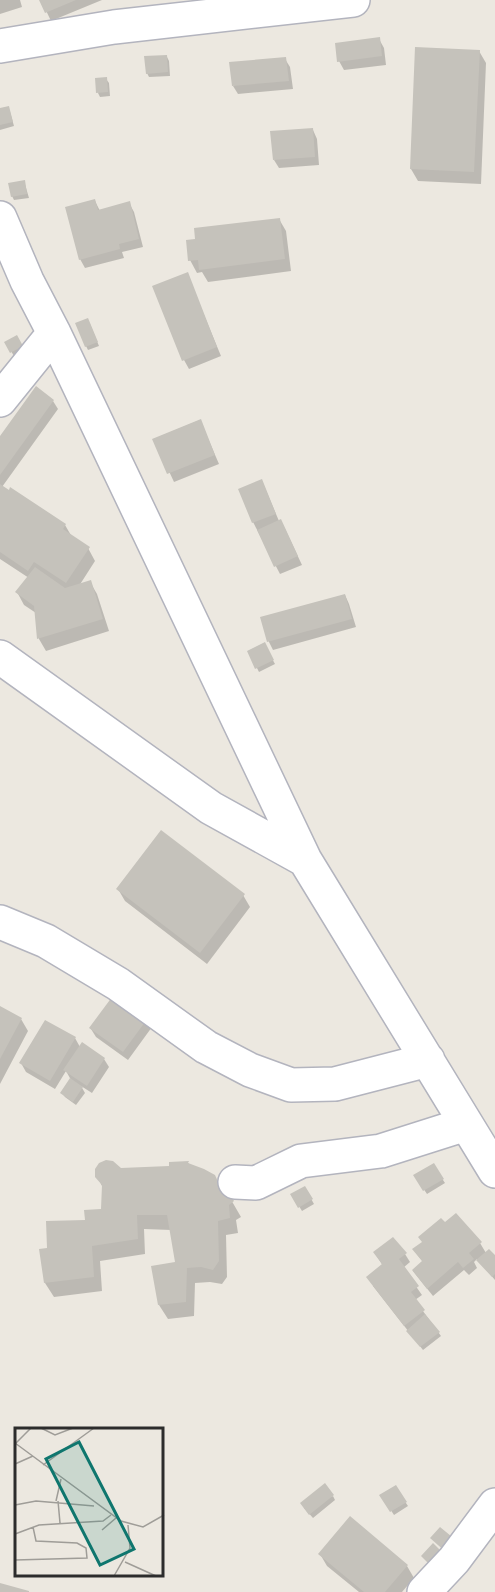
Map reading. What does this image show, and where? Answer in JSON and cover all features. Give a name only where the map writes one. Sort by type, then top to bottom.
[{"type":"street","points":[[0,46],[114,27],[353,0]]},
{"type":"street","points":[[0,218],[27,281],[54,333],[305,860],[495,1171]]},
{"type":"street","points":[[0,400],[54,333]]},
{"type":"street","points":[[0,657],[211,808],[305,860]]},
{"type":"street","points":[[0,922],[46,941],[118,984],[206,1047],[250,1070],[291,1085],[334,1084],[428,1060]]},
{"type":"street","points":[[235,1182],[256,1183],[301,1161],[381,1151],[466,1124]]},
{"type":"street","points":[[424,1592],[454,1560],[495,1505]]},
{"type":"building","points":[[39,0],[76,0],[45,13]]},
{"type":"building","points":[[380,37],[382,56],[337,62],[335,43]]},
{"type":"building","points":[[415,47],[480,50],[474,172],[410,169]]},
{"type":"building","points":[[167,55],[168,72],[146,74],[144,56]]},
{"type":"building","points":[[286,57],[289,81],[232,86],[229,62]]},
{"type":"building","points":[[107,77],[108,92],[96,93],[95,78]]},
{"type":"building","points":[[9,106],[13,122],[0,125],[0,108]]},
{"type":"building","points":[[313,128],[315,157],[273,160],[270,131]]},
{"type":"building","points":[[25,180],[27,194],[11,197],[8,183]]},
{"type":"building","points":[[95,199],[98,210],[130,201],[139,239],[119,244],[120,249],[79,260],[65,207]]},
{"type":"building","points":[[280,218],[285,259],[199,270],[198,260],[188,261],[186,240],[195,239],[194,228]]},
{"type":"building","points":[[188,272],[217,347],[182,361],[152,286]]},
{"type":"building","points":[[88,318],[98,342],[85,347],[75,323]]},
{"type":"building","points":[[17,335],[23,346],[10,353],[4,342]]},
{"type":"building","points":[[36,386],[54,400],[0,475],[0,436]]},
{"type":"building","points":[[201,419],[215,455],[167,474],[152,439]]},
{"type":"building","points":[[262,479],[276,514],[252,523],[238,489]]},
{"type":"building","points":[[0,484],[9,490],[10,487],[66,524],[63,529],[90,547],[66,583],[34,562],[28,571],[0,552]]},
{"type":"building","points":[[281,519],[298,556],[274,567],[257,530]]},
{"type":"building","points":[[35,567],[65,588],[91,580],[103,619],[37,639],[34,606],[15,592]]},
{"type":"building","points":[[345,594],[352,619],[267,642],[260,617]]},
{"type":"building","points":[[265,642],[274,660],[255,669],[247,651]]},
{"type":"building","points":[[161,830],[245,894],[200,953],[116,889]]},
{"type":"building","points":[[115,993],[148,1018],[123,1052],[89,1028]]},
{"type":"building","points":[[0,1006],[22,1018],[0,1059]]},
{"type":"building","points":[[45,1020],[76,1037],[50,1081],[19,1063]]},
{"type":"building","points":[[82,1042],[105,1058],[87,1086],[63,1070]]},
{"type":"building","points":[[70,1078],[83,1087],[73,1102],[60,1093]]},
{"type":"building","points":[[106,1160],[113,1161],[121,1168],[169,1166],[169,1162],[189,1161],[188,1163],[215,1175],[224,1195],[231,1196],[234,1201],[229,1205],[230,1218],[218,1221],[219,1261],[213,1270],[201,1267],[187,1268],[186,1302],[158,1305],[151,1266],[175,1262],[167,1215],[137,1215],[138,1239],[92,1246],[94,1277],[44,1283],[39,1249],[47,1248],[46,1221],[85,1220],[84,1210],[101,1209],[102,1185],[95,1177],[95,1169],[99,1163]]},
{"type":"building","points":[[434,1163],[444,1179],[423,1191],[413,1175]]},
{"type":"building","points":[[305,1186],[313,1199],[298,1208],[290,1194]]},
{"type":"building","points":[[456,1213],[482,1242],[469,1253],[474,1259],[463,1268],[458,1262],[427,1289],[412,1270],[422,1261],[412,1249],[422,1242],[418,1237],[441,1218],[445,1222]]},
{"type":"building","points":[[393,1237],[407,1253],[399,1259],[419,1286],[411,1292],[425,1310],[404,1326],[366,1277],[382,1264],[373,1252]]},
{"type":"building","points":[[489,1249],[495,1255],[495,1274],[492,1277],[476,1260]]},
{"type":"building","points":[[425,1314],[440,1332],[420,1347],[406,1331]]},
{"type":"building","points":[[325,1483],[334,1495],[309,1515],[300,1503]]},
{"type":"building","points":[[396,1485],[407,1502],[390,1512],[379,1495]]},
{"type":"building","points":[[350,1516],[408,1565],[385,1592],[364,1592],[318,1554]]},
{"type":"building","points":[[440,1527],[457,1541],[447,1553],[430,1538]]},
{"type":"building","points":[[433,1543],[441,1551],[429,1564],[421,1556]]},
{"type":"building","points":[[0,1583],[29,1591],[29,1592],[0,1592]]}]
